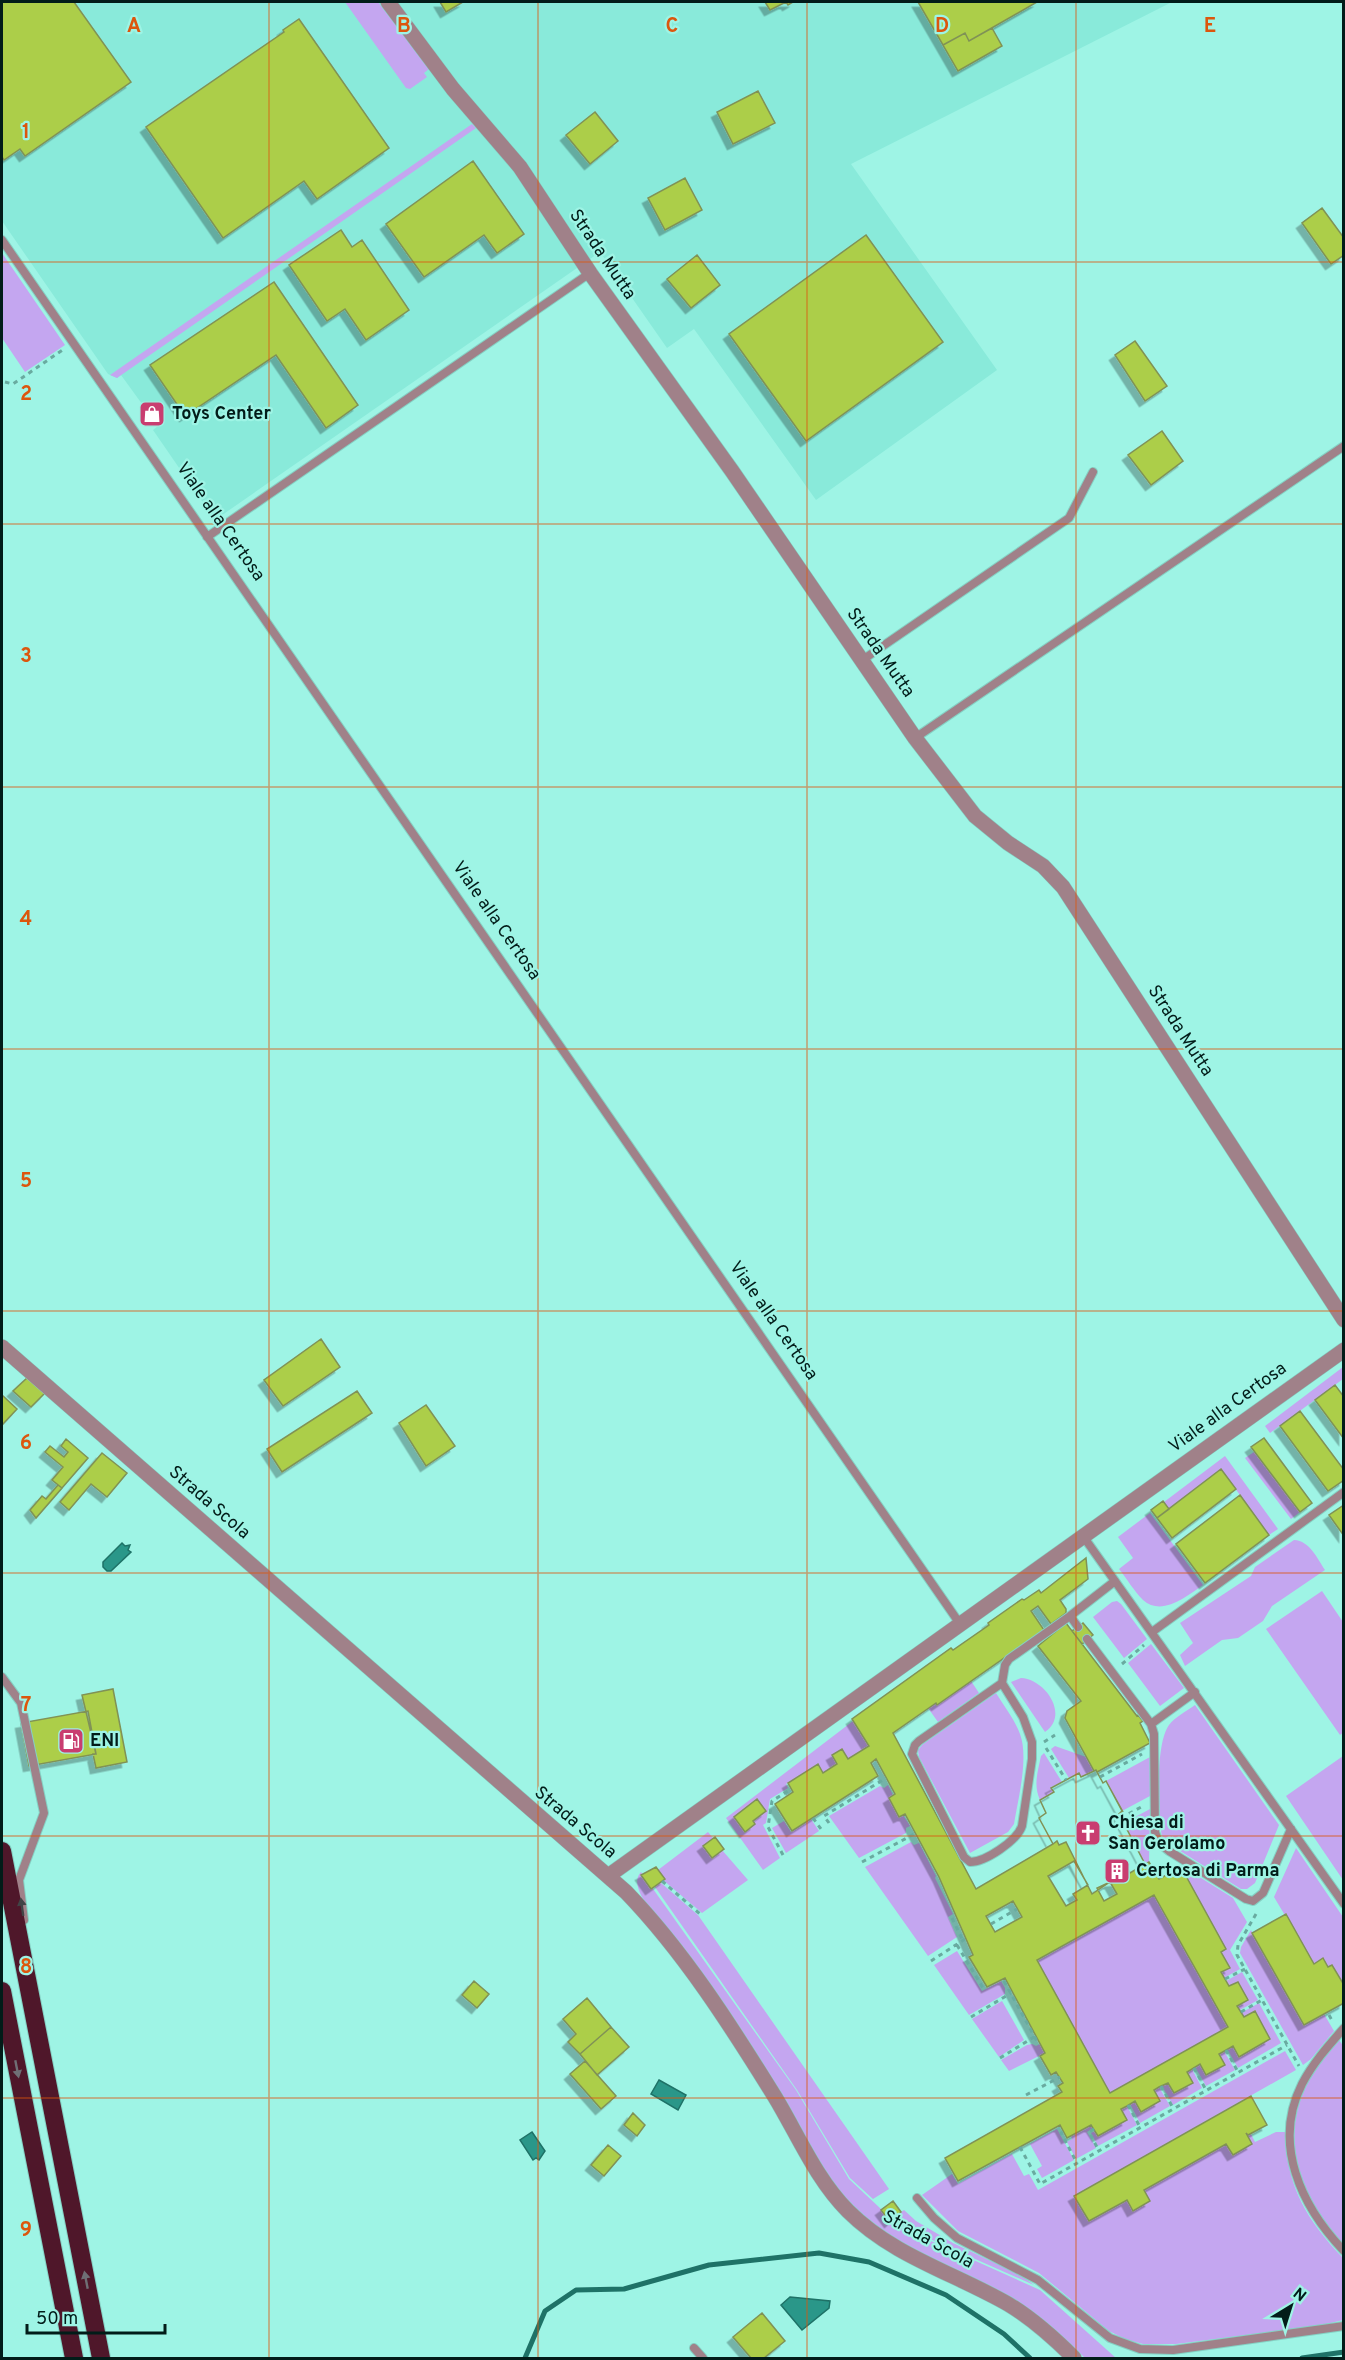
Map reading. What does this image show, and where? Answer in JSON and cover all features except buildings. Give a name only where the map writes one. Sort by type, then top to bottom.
[{"type":"highway","points":[[2,1851],[101,2358]]},
{"type":"highway","points":[[2,1991],[74,2358]]},
{"type":"street","name":"Strada Mutta","points":[[387,2],[453,89],[520,167],[590,273],[732,471],[915,738],[975,816],[1008,843],[1043,866],[1063,887],[1344,1320]]},
{"type":"street","name":"Strada Scola","points":[[2,1347],[470,1758],[608,1876],[653,1921],[684,1961],[761,2076],[824,2181],[846,2209],[875,2234],[895,2247],[1018,2311],[1040,2327],[1074,2358]]},
{"type":"street","name":"Viale alla Certosa","points":[[608,1876],[1344,1350]]},
{"type":"lane","name":"Viale alla Certosa","points":[[2,240],[960,1624]]},
{"type":"lane","points":[[207,537],[372,421],[590,273]]},
{"type":"lane","points":[[915,738],[1344,446]]},
{"type":"lane","points":[[861,661],[1069,518],[1093,472]]},
{"type":"lane","points":[[1154,1634],[1344,1492]]},
{"type":"lane","points":[[1083,1536],[1196,1692],[1344,1904]]},
{"type":"lane","points":[[1002,1683],[920,1741],[913,1749],[913,1759],[964,1857],[970,1862],[977,1861],[1008,1844],[1017,1837],[1022,1826],[1032,1759],[1032,1742],[1023,1717],[1002,1683],[1007,1661],[1115,1581]]},
{"type":"lane","points":[[1070,1616],[1078,1627]]},
{"type":"lane","points":[[1087,1640],[1151,1724],[1154,1734],[1155,1832],[1159,1843],[1246,1899],[1257,1899],[1263,1893],[1291,1829]]},
{"type":"lane","points":[[2,1677],[21,1703],[44,1814],[19,1880],[44,2069]]},
{"type":"lane","points":[[1151,1724],[1196,1692]]},
{"type":"lane","points":[[1344,2028],[1305,2078],[1298,2093],[1291,2122],[1290,2138],[1293,2167],[1309,2207],[1324,2229],[1344,2251]]},
{"type":"lane","points":[[917,2198],[934,2218],[957,2238],[1038,2280],[1096,2328],[1110,2338],[1128,2346],[1151,2351],[1173,2350],[1344,2326]]},
{"type":"lane","points":[[694,2348],[703,2358]]},
{"type":"path","points":[[4,382],[13,384],[72,342]]},
{"type":"path","points":[[1112,1672],[1154,1634]]},
{"type":"path","points":[[1055,1735],[1043,1743],[1066,1780]]},
{"type":"path","points":[[1100,1777],[1154,1748]]},
{"type":"path","points":[[829,1823],[824,1816],[886,1778]]},
{"type":"path","points":[[783,1856],[768,1827],[772,1801],[791,1790]]},
{"type":"path","points":[[1121,1818],[1155,1800]]},
{"type":"path","points":[[813,1818],[821,1829]]},
{"type":"path","points":[[862,1862],[916,1833]]},
{"type":"path","points":[[662,1881],[700,1914]]},
{"type":"path","points":[[1257,1899],[1258,1910],[1237,1949],[1237,1955],[1305,2078]]},
{"type":"path","points":[[991,1924],[1017,1909]]},
{"type":"path","points":[[931,1961],[964,1940],[952,1918]]},
{"type":"path","points":[[957,1945],[983,1988]]},
{"type":"path","points":[[1225,1979],[1245,1969]]},
{"type":"path","points":[[1004,1981],[1038,2043]]},
{"type":"path","points":[[971,2017],[1012,1993]]},
{"type":"path","points":[[1240,2012],[1262,2000]]},
{"type":"path","points":[[1000,2058],[1035,2036]]},
{"type":"path","points":[[1020,2147],[1040,2184],[1287,2045]]},
{"type":"path","points":[[1226,2050],[1238,2072]]},
{"type":"path","points":[[1194,2068],[1206,2091]]},
{"type":"path","points":[[1026,2095],[1060,2077]]},
{"type":"path","points":[[1161,2086],[1173,2109]]},
{"type":"path","points":[[1128,2105],[1141,2127]]},
{"type":"path","points":[[1094,2130],[1089,2132],[1099,2151]]},
{"type":"path","points":[[1063,2132],[1061,2133],[1077,2163]]},
{"type":"shaded area","points":[[2,2],[1172,2],[851,164],[997,370],[816,500],[694,329],[667,348],[600,252],[215,520],[153,430],[158,426],[121,375],[117,378],[108,374],[2,221]]},
{"type":"shaded area","points":[[345,2],[378,2],[429,69],[424,73],[427,77],[410,89],[406,88]]},
{"type":"shaded area","points":[[472,124],[476,128],[117,378],[110,375]]},
{"type":"shaded area","points":[[2,253],[65,345],[25,372],[2,338]]},
{"type":"shaded area","points":[[1343,1367],[1343,1379],[1270,1433],[1265,1426]]},
{"type":"shaded area","points":[[1254,1452],[1300,1512],[1291,1519],[1245,1458]]},
{"type":"shaded area","points":[[1225,1456],[1278,1529],[1269,1535],[1221,1469],[1169,1509],[1164,1502]]},
{"type":"shaded area","points":[[1150,1513],[1203,1585],[1182,1599],[1166,1606],[1150,1605],[1143,1600],[1119,1569],[1133,1558],[1118,1537]]},
{"type":"shaded area","points":[[1294,1540],[1309,1547],[1325,1570],[1272,1606],[1263,1621],[1238,1638],[1222,1640],[1185,1666],[1180,1655],[1193,1643],[1180,1623],[1251,1576],[1255,1567]]},
{"type":"shaded area","points":[[1322,1591],[1343,1622],[1344,1732],[1340,1735],[1266,1629]]},
{"type":"shaded area","points":[[1117,1601],[1147,1639],[1124,1658],[1093,1617],[1112,1602]]},
{"type":"shaded area","points":[[1151,1644],[1184,1688],[1160,1706],[1128,1663]]},
{"type":"shaded area","points":[[1021,1678],[1038,1684],[1046,1691],[1055,1708],[1052,1725],[1045,1732],[1011,1682]]},
{"type":"shaded area","points":[[971,1681],[979,1693],[938,1722],[928,1708]]},
{"type":"shaded area","points":[[996,1693],[1020,1734],[1023,1766],[1020,1791],[1014,1824],[1008,1832],[970,1853],[919,1757],[918,1750],[923,1744]]},
{"type":"shaded area","points":[[1195,1705],[1279,1825],[1255,1883],[1247,1889],[1241,1889],[1169,1844],[1162,1837],[1159,1812],[1161,1747],[1169,1725]]},
{"type":"shaded area","points":[[853,1721],[869,1746],[848,1759],[842,1749],[832,1755],[837,1764],[823,1773],[817,1765],[786,1784],[788,1788],[770,1799],[766,1823],[763,1825],[780,1858],[763,1870],[726,1818]],"holes":[[[757,1799],[766,1811],[753,1821],[755,1824],[745,1832],[734,1817]]]},
{"type":"shaded area","points":[[1055,1746],[1086,1757],[1094,1771],[1081,1777],[1079,1773],[1069,1778],[1051,1749]]},
{"type":"shaded area","points":[[1044,1753],[1062,1782],[1051,1787],[1054,1792],[1040,1800],[1037,1778],[1041,1756]]},
{"type":"shaded area","points":[[1343,1756],[1343,1880],[1286,1796]]},
{"type":"shaded area","points":[[1150,1757],[1150,1796],[1122,1811],[1106,1781]]},
{"type":"shaded area","points":[[888,1785],[893,1795],[889,1798],[910,1826],[906,1828],[906,1833],[859,1858],[829,1816],[880,1786],[884,1788]]},
{"type":"shaded area","points":[[1150,1809],[1149,1862],[1145,1864],[1124,1823]]},
{"type":"shaded area","points":[[811,1819],[819,1831],[786,1853],[772,1828],[784,1821],[791,1832]]},
{"type":"shaded area","points":[[708,1832],[713,1838],[703,1846],[712,1857],[722,1850],[748,1880],[702,1913],[663,1880],[658,1870]]},
{"type":"shaded area","points":[[911,1842],[914,1845],[919,1843],[936,1876],[953,1914],[948,1917],[957,1937],[928,1956],[865,1867]]},
{"type":"shaded area","points":[[1296,1848],[1343,1917],[1343,1985],[1332,1965],[1328,1967],[1323,1959],[1314,1964],[1274,1897]]},
{"type":"shaded area","points":[[1182,1866],[1233,1898],[1247,1922],[1230,1950],[1240,1969],[1224,1978],[1221,1972],[1230,1967],[1221,1952],[1226,1949]]},
{"type":"shaded area","points":[[641,1872],[796,2090],[849,2179],[881,2209],[889,2222],[893,2220],[902,2228],[1040,2290],[1116,2358],[1085,2358],[1051,2326],[1026,2307],[899,2242],[858,2212],[836,2187],[670,1933],[646,1904],[638,1886]]},
{"type":"shaded area","points":[[660,1882],[698,1915],[889,2189],[873,2199],[850,2178],[797,2090],[655,1887]]},
{"type":"shaded area","points":[[1154,1895],[1228,2027],[1110,2093],[1037,1961]]},
{"type":"shaded area","points":[[1251,1930],[1304,2025],[1324,2014],[1334,2031],[1311,2059],[1303,2065],[1240,1953]]},
{"type":"shaded area","points":[[957,1951],[982,1991],[1001,1981],[1005,1988],[1005,1994],[969,2015],[934,1965]]},
{"type":"shaded area","points":[[1242,1972],[1258,2000],[1240,2010],[1237,2006],[1248,2000],[1238,1982],[1229,1986],[1226,1981]]},
{"type":"shaded area","points":[[1002,2001],[1024,2040],[999,2057],[972,2019]]},
{"type":"shaded area","points":[[1259,2003],[1281,2043],[1238,2068],[1227,2049],[1233,2046],[1239,2056],[1270,2039],[1255,2012],[1244,2017],[1241,2013]]},
{"type":"shaded area","points":[[1339,2040],[1344,2047],[1343,2245],[1309,2200],[1300,2179],[1294,2134],[1304,2090],[1317,2067]]},
{"type":"shaded area","points":[[1032,2044],[1036,2046],[1040,2044],[1045,2053],[1009,2071],[1001,2060]]},
{"type":"shaded area","points":[[1224,2051],[1235,2070],[1206,2086],[1195,2067],[1200,2064],[1206,2075],[1225,2065],[1219,2054]]},
{"type":"shaded area","points":[[1285,2051],[1296,2070],[1074,2196],[1127,2200],[1133,2211],[1150,2201],[1144,2190],[1246,2133],[1251,2134],[1255,2142],[1276,2132],[1285,2132],[1294,2186],[1319,2230],[1343,2258],[1343,2320],[1318,2326],[1176,2344],[1143,2344],[1125,2339],[1109,2331],[1039,2273],[958,2231],[922,2195],[952,2174],[958,2184],[1012,2154],[1024,2176],[1029,2174],[1038,2190]]},
{"type":"shaded area","points":[[1192,2069],[1202,2088],[1173,2105],[1162,2086],[1168,2083],[1174,2093],[1192,2083],[1187,2072]]},
{"type":"shaded area","points":[[1159,2087],[1170,2106],[1140,2123],[1130,2104],[1135,2101],[1142,2112],[1160,2101],[1154,2090]]},
{"type":"shaded area","points":[[1127,2106],[1137,2125],[1098,2146],[1091,2133],[1095,2131],[1098,2136],[1127,2120],[1121,2109]]},
{"type":"shaded area","points":[[1091,2125],[1093,2128],[1087,2132],[1096,2148],[1076,2159],[1067,2142],[1072,2139],[1071,2136]]},
{"type":"shaded area","points":[[1057,2129],[1074,2160],[1042,2178],[1037,2169],[1042,2166],[1030,2144]]},
{"type":"shaded area","points":[[904,2210],[916,2221],[953,2243],[1022,2276],[1034,2285],[903,2227],[894,2217]]},
{"type":"water","points":[[122,1543],[125,1546],[130,1545],[128,1550],[131,1552],[111,1571],[107,1571],[103,1567],[103,1562]]},
{"type":"water","points":[[659,2080],[686,2095],[678,2110],[651,2094]]},
{"type":"water","points":[[532,2132],[545,2151],[539,2160],[536,2158],[533,2160],[520,2140]]},
{"type":"water","points":[[790,2297],[830,2301],[829,2308],[802,2330],[781,2305]]},
{"type":"waterway","points":[[525,2358],[545,2311],[576,2290],[624,2289],[709,2265],[819,2253],[869,2262],[946,2295],[1004,2334],[1030,2358]]},
{"type":"waterway","points":[[1302,2358],[1344,2352]]},
{"type":"place","name":"Toys Center","points":[[152,414]]},
{"type":"place","name":"ENI","points":[[71,1741]]},
{"type":"place","name":"Chiesa di San Gerolamo","points":[[1088,1833]]},
{"type":"place","name":"Certosa di Parma","points":[[1117,1871]]}]
